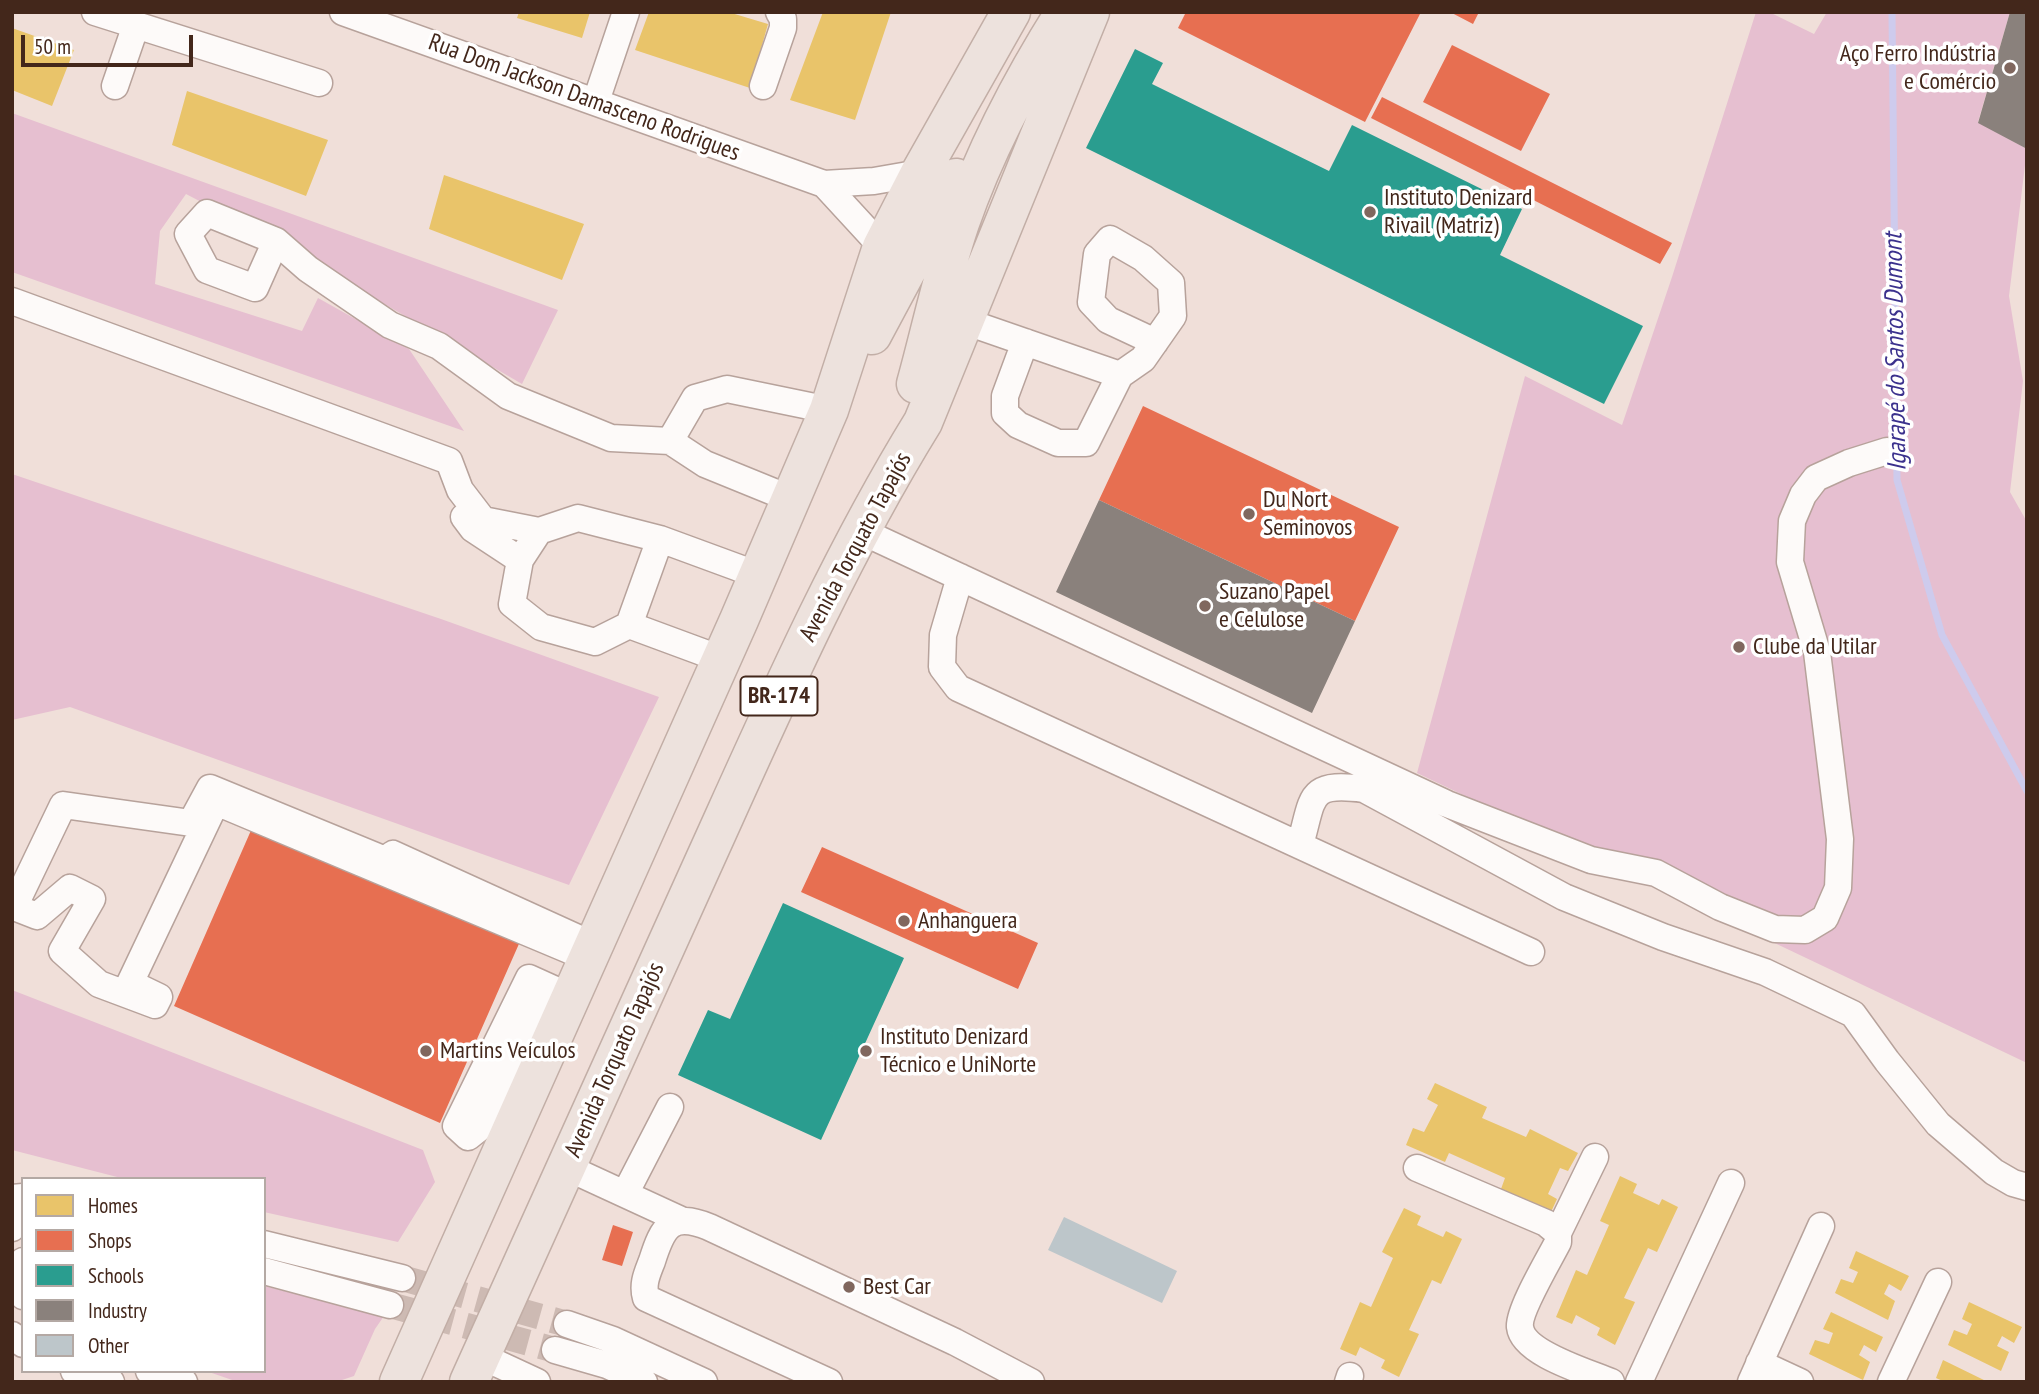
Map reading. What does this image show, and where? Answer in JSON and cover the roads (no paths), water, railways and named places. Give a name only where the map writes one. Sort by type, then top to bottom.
[{"type":"highway","name":"BR-174","points":[[399,1382],[829,410],[882,247],[920,173],[1011,12]]},
{"type":"highway","points":[[829,410],[893,297],[980,131],[1004,74],[1024,12]]},
{"type":"highway","points":[[892,473],[960,223],[980,173],[1016,100],[1040,52],[1065,12]]},
{"type":"highway","name":"Avenida Torquato Tapajós","points":[[475,1369],[770,716],[861,531],[923,422],[1090,12]]},
{"type":"street","points":[[95,12],[319,83]]},
{"type":"street","name":"Rua Dom Jackson Damasceno Rodrigues","points":[[344,12],[824,184],[873,181],[920,173]]},
{"type":"street","points":[[596,101],[626,12]]},
{"type":"street","points":[[763,86],[783,28],[783,19],[779,12]]},
{"type":"street","points":[[116,86],[136,25]]},
{"type":"street","name":"Rua Dom Jackson Damasceno Rodrigues","points":[[824,184],[882,247]]},
{"type":"street","points":[[275,241],[308,269],[380,318],[439,346],[508,397],[611,438],[670,441],[705,464],[791,499]]},
{"type":"street","points":[[12,301],[449,461],[460,490],[483,520],[539,531],[578,518],[660,539],[758,575]]},
{"type":"street","points":[[12,313],[432,469],[473,529],[520,560]]},
{"type":"street","points":[[964,321],[1121,376]]},
{"type":"street","points":[[1025,342],[1005,396],[1005,413],[1018,425],[1058,443],[1086,443],[1121,376],[1143,359],[1155,342]]},
{"type":"street","points":[[670,441],[695,398],[727,389],[829,410]]},
{"type":"street","points":[[861,531],[1447,804],[1591,860],[1657,873],[1720,907],[1774,929],[1805,930],[1825,918],[1838,888],[1840,839],[1817,652],[1790,562],[1792,521],[1803,495],[1816,478],[1849,463],[1887,451]]},
{"type":"street","points":[[539,531],[520,560],[512,604],[541,628],[595,642],[629,625],[660,539]]},
{"type":"street","points":[[960,577],[943,635],[942,667],[958,688],[1531,952]]},
{"type":"street","points":[[629,625],[721,659]]},
{"type":"street","points":[[1300,845],[1312,802],[1319,791],[1328,787],[1364,789],[1564,897],[1663,937],[1765,972],[1853,1013],[1887,1061],[1938,1124],[1994,1172],[2013,1183],[2027,1187]]},
{"type":"street","points":[[210,788],[385,860],[393,854],[591,951],[216,802],[130,983],[159,997],[155,1005],[99,984],[62,951],[92,898],[70,888],[37,916],[14,907],[63,805],[191,823],[210,788]]},
{"type":"street","points":[[529,978],[568,1003],[538,998],[478,1129],[468,1137],[456,1126],[529,978]]},
{"type":"street","points":[[625,1194],[670,1107]]},
{"type":"street","points":[[1595,1157],[1558,1233],[1558,1242],[1524,1309],[1520,1325],[1525,1340],[1537,1351],[1611,1382]]},
{"type":"street","points":[[566,1167],[681,1220],[709,1227],[954,1342],[1031,1382]]},
{"type":"street","points":[[1417,1168],[1546,1223],[1558,1233]]},
{"type":"street","points":[[1639,1382],[1731,1183]]},
{"type":"street","points":[[681,1220],[669,1225],[659,1238],[645,1277],[643,1290],[646,1298],[829,1382]]},
{"type":"street","points":[[1800,1382],[1755,1372],[1821,1226]]},
{"type":"street","points":[[266,1244],[402,1278]]},
{"type":"street","points":[[21,1272],[21,1290]]},
{"type":"street","points":[[266,1272],[390,1305]]},
{"type":"street","points":[[1891,1382],[1938,1282]]},
{"type":"street","points":[[567,1324],[613,1340],[704,1382]]},
{"type":"street","points":[[555,1350],[607,1365],[644,1382]]},
{"type":"street","points":[[475,1369],[537,1382]]},
{"type":"street","points":[[81,1373],[111,1382]]},
{"type":"street","points":[[155,1373],[184,1382]]},
{"type":"waterway","name":"Igarapé do Santos Dumont","points":[[1892,12],[1897,480],[1942,635],[2027,791]]},
{"type":"tunnel","points":[[402,1278],[567,1324]]},
{"type":"tunnel","points":[[390,1305],[555,1350]]},
{"type":"place","name":"Aço Ferro Indústria e Comércio","points":[[2010,68]]},
{"type":"place","name":"Instituto Denizard Rivail (Matriz)","points":[[1370,212]]},
{"type":"place","name":"Du Nort Seminovos","points":[[1249,514]]},
{"type":"place","name":"Suzano Papel e Celulose","points":[[1205,606]]},
{"type":"place","name":"Clube da Utilar","points":[[1739,647]]},
{"type":"place","name":"Anhanguera","points":[[904,921]]},
{"type":"place","name":"Martins Veículos","points":[[426,1051]]},
{"type":"place","name":"Instituto Denizard Técnico e UniNorte","points":[[866,1051]]},
{"type":"place","name":"Best Car","points":[[849,1287]]}]
